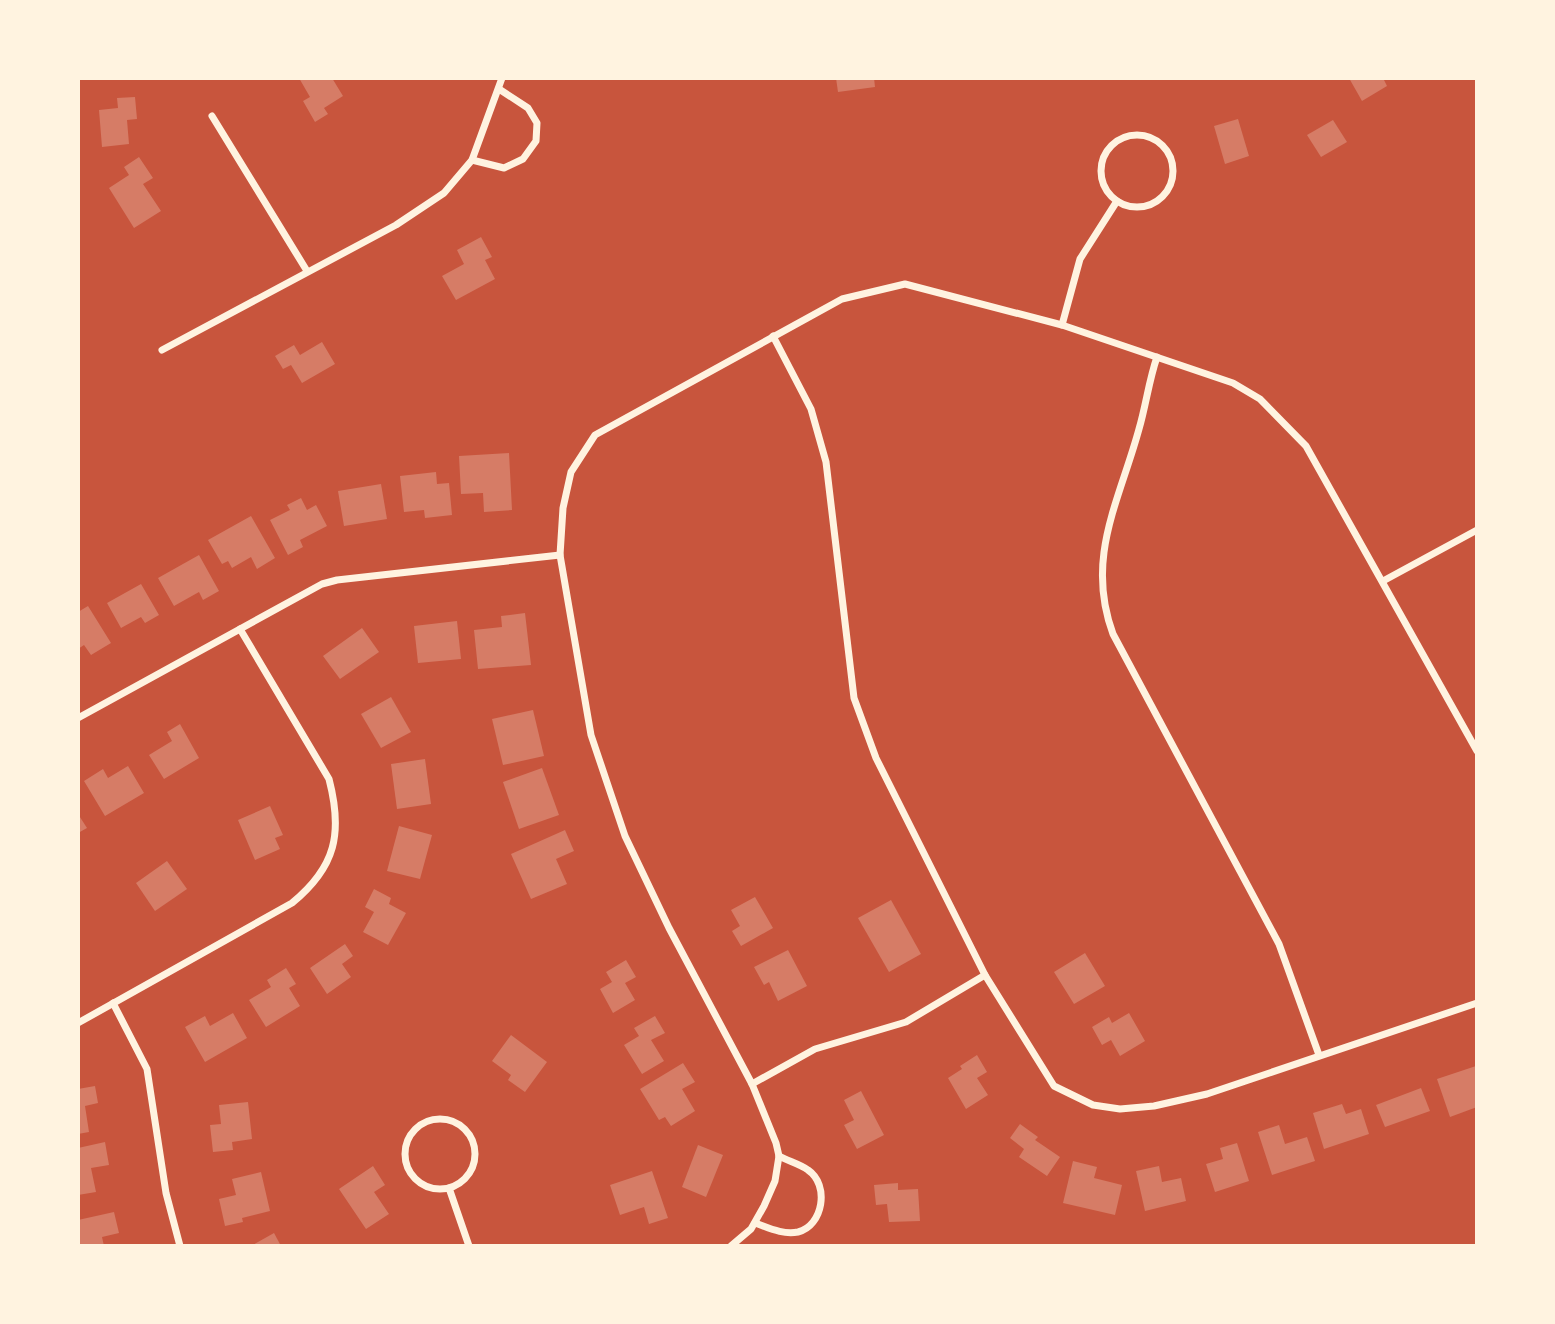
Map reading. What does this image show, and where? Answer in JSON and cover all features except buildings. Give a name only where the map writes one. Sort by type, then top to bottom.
[{"type":"street","points":[[162,350],[396,225],[444,193],[472,160],[502,78]]},
{"type":"street","points":[[472,160],[504,168],[523,159],[536,141],[537,123],[528,108],[499,89]]},
{"type":"street","points":[[212,116],[307,271]]},
{"type":"street","points":[[1126,136],[1149,137],[1159,143],[1172,162],[1173,174],[1163,196],[1140,207],[1117,201],[1108,193],[1101,171],[1108,150],[1126,136]]},
{"type":"street","points":[[1062,325],[1080,259],[1117,201]]},
{"type":"street","points":[[731,1246],[755,1223],[775,1181],[779,1156],[752,1084],[669,928],[625,836],[591,735],[560,555],[563,508],[571,472],[595,435],[842,299],[905,284],[1062,325],[1233,383],[1260,399],[1306,446],[1477,751]]},
{"type":"street","points":[[773,336],[811,409],[826,462],[854,698],[876,758],[985,975],[1054,1086],[1093,1105],[1120,1109],[1154,1106],[1207,1094],[1477,1003]]},
{"type":"street","points":[[1157,357],[1140,428],[1107,538],[1100,583],[1106,614],[1113,634],[1279,944],[1319,1055]]},
{"type":"street","points":[[1383,581],[1477,530]]},
{"type":"street","points":[[78,718],[322,584],[560,555]]},
{"type":"street","points":[[78,1023],[292,903],[323,872],[337,828],[329,779],[240,629]]},
{"type":"street","points":[[752,1084],[815,1049],[906,1022],[985,975]]},
{"type":"street","points":[[113,1003],[147,1069],[166,1193],[180,1246]]},
{"type":"street","points":[[433,1119],[445,1119],[466,1130],[475,1152],[468,1174],[460,1183],[449,1188],[427,1187],[417,1181],[405,1162],[407,1139],[413,1130],[433,1119]]},
{"type":"street","points":[[755,1223],[786,1233],[797,1232],[808,1229],[821,1210],[820,1186],[814,1176],[808,1169],[779,1156]]},
{"type":"street","points":[[449,1188],[469,1246]]}]
